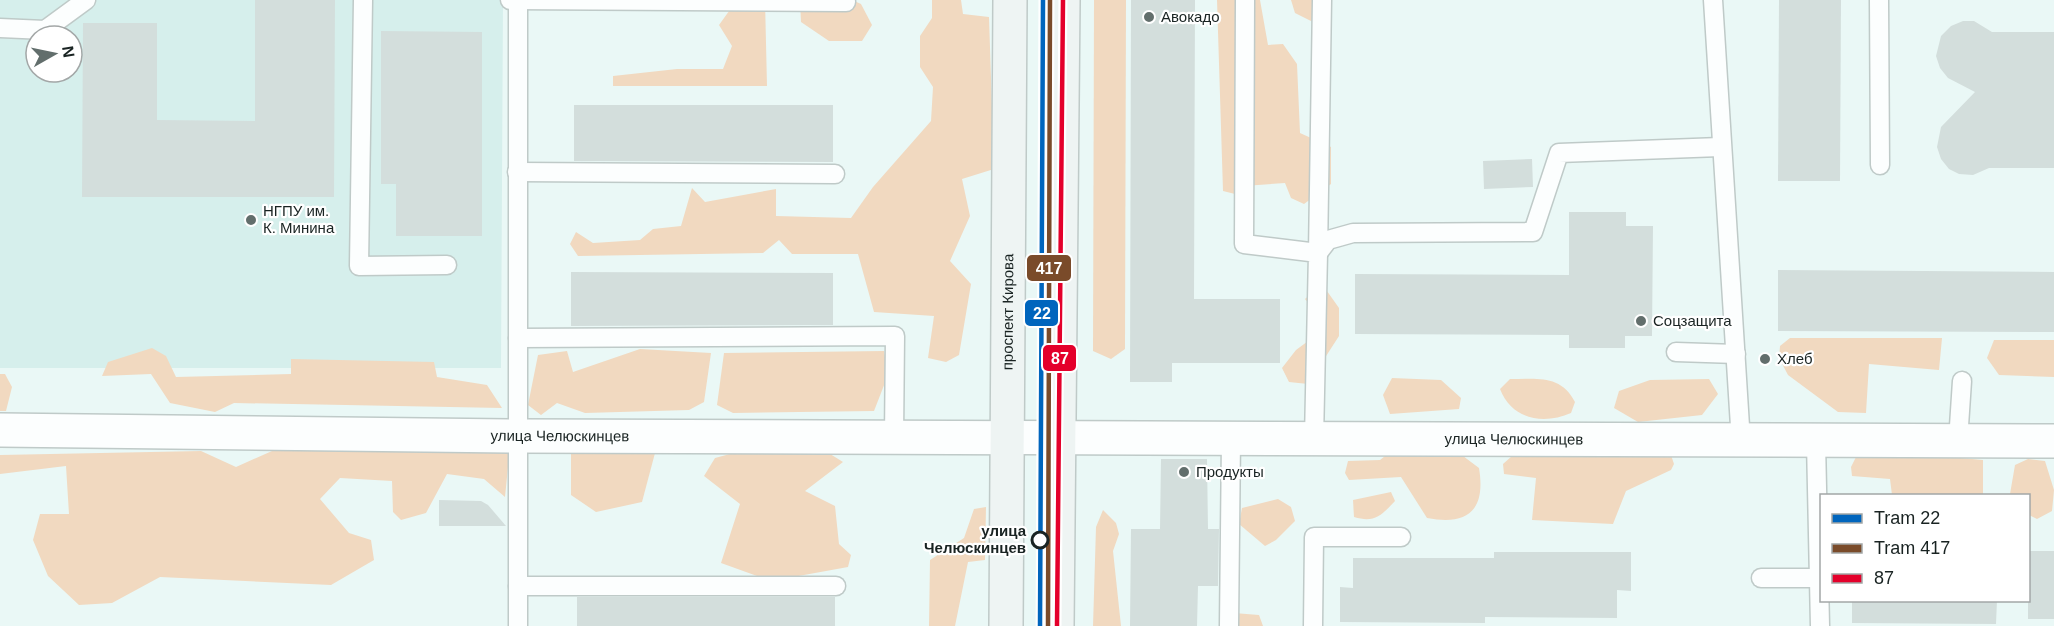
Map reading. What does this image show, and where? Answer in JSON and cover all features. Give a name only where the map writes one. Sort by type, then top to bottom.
[{"type":"street","name":"проспект Кирова","points":[[1006,626],[1010,0]]},
{"type":"street","points":[[1057,626],[1063,0]]},
{"type":"street","name":"улица Челюскинцев","points":[[0,430],[518,436],[1741,442],[2054,441]]},
{"type":"lane","points":[[0,27],[45,30],[86,0]]},
{"type":"lane","points":[[363,0],[359,266],[447,265]]},
{"type":"lane","points":[[1245,0],[1244,244],[1318,253]]},
{"type":"lane","points":[[1314,440],[1322,0]]},
{"type":"lane","points":[[1713,0],[1720,147],[1741,442]]},
{"type":"lane","points":[[1879,0],[1880,165]]},
{"type":"lane","points":[[518,626],[519,338],[515,1],[846,2]]},
{"type":"lane","points":[[1318,253],[1328,240],[1353,233],[1533,232],[1558,153],[1720,147]]},
{"type":"lane","points":[[517,172],[835,174]]},
{"type":"lane","points":[[519,338],[895,336],[894,437]]},
{"type":"lane","points":[[1676,352],[1736,354]]},
{"type":"lane","points":[[1958,441],[1962,381]]},
{"type":"lane","points":[[1228,626],[1231,439]]},
{"type":"lane","points":[[1816,442],[1820,626]]},
{"type":"lane","points":[[1313,626],[1314,537],[1401,537]]},
{"type":"lane","points":[[1761,578],[1819,578]]},
{"type":"lane","points":[[518,586],[836,586]]},
{"type":"shaded area","name":"НГПУ им. К. Минина","points":[[0,0],[503,0],[501,368],[0,368]]},
{"type":"shaded area","points":[[737,0],[765,0],[767,86],[613,86],[613,76],[677,69],[723,69],[732,46],[719,25]]},
{"type":"shaded area","points":[[852,0],[861,4],[872,25],[862,41],[829,41],[801,22],[800,1]]},
{"type":"shaded area","points":[[932,0],[961,0],[963,14],[989,17],[994,169],[962,179],[970,216],[950,261],[971,284],[959,355],[946,362],[928,358],[934,316],[874,312],[858,254],[792,254],[779,240],[763,253],[578,256],[570,244],[576,232],[593,243],[640,240],[653,229],[681,226],[692,188],[705,202],[776,189],[776,216],[851,218],[873,187],[931,121],[933,87],[920,67],[920,36],[932,18]]},
{"type":"shaded area","points":[[1094,0],[1126,0],[1125,349],[1111,359],[1093,351]]},
{"type":"shaded area","points":[[1217,0],[1260,0],[1268,45],[1283,44],[1297,64],[1300,133],[1331,147],[1331,184],[1304,204],[1291,198],[1285,183],[1244,186],[1235,194],[1223,191]]},
{"type":"shaded area","points":[[1291,0],[1325,0],[1313,22],[1295,13]]},
{"type":"shaded area","points":[[1322,284],[1339,308],[1339,336],[1308,384],[1289,382],[1282,368],[1296,350],[1319,333],[1318,315],[1305,299]]},
{"type":"shaded area","points":[[1790,338],[1942,338],[1939,370],[1869,364],[1866,413],[1838,412],[1788,375],[1779,358],[1780,346]]},
{"type":"shaded area","points":[[1994,340],[2054,340],[2054,377],[1999,375],[1987,358]]},
{"type":"shaded area","points":[[152,348],[166,356],[176,377],[291,374],[291,359],[434,362],[437,377],[487,385],[502,408],[234,403],[215,412],[170,403],[151,374],[102,376],[108,362]]},
{"type":"shaded area","points":[[640,349],[711,353],[704,402],[689,410],[585,413],[557,403],[541,415],[528,405],[538,355],[567,351],[573,372]]},
{"type":"shaded area","points":[[884,351],[888,375],[874,411],[733,413],[717,405],[724,353]]},
{"type":"shaded area","points":[[0,374],[5,374],[12,387],[6,411],[0,411]]},
{"type":"shaded area","points":[[1392,378],[1441,380],[1461,398],[1459,409],[1390,414],[1383,395]]},
{"type":"shaded area","points":[[1510,379],[1538,379],[1555,382],[1569,393],[1575,402],[1571,413],[1561,417],[1540,419],[1512,408],[1500,389]]},
{"type":"shaded area","points":[[1709,379],[1718,394],[1702,415],[1638,422],[1614,408],[1619,391],[1650,380]]},
{"type":"shaded area","points":[[510,447],[505,497],[484,479],[447,474],[426,513],[401,520],[393,512],[392,481],[340,478],[320,499],[349,533],[371,540],[374,560],[331,585],[160,577],[112,603],[79,605],[48,576],[33,540],[40,514],[69,514],[66,466],[0,474],[0,455],[201,451],[236,467],[272,451]]},
{"type":"shaded area","points":[[756,447],[827,452],[843,462],[805,491],[835,506],[839,544],[851,555],[848,567],[771,581],[721,563],[740,504],[704,476],[715,458]]},
{"type":"shaded area","points":[[571,451],[655,453],[642,502],[596,512],[571,495]]},
{"type":"shaded area","points":[[1389,453],[1459,453],[1479,468],[1480,495],[1471,512],[1453,519],[1427,518],[1401,477],[1349,480],[1345,473],[1348,461],[1380,460]]},
{"type":"shaded area","points":[[1671,455],[1674,464],[1671,470],[1626,491],[1613,524],[1532,520],[1536,478],[1504,474],[1503,464],[1512,456]]},
{"type":"shaded area","points":[[1939,456],[1983,460],[1983,494],[1892,494],[1890,479],[1852,476],[1851,467],[1856,457]]},
{"type":"shaded area","points":[[2028,459],[2045,461],[2054,490],[2052,511],[2037,519],[2030,516],[2030,494],[2010,494],[2015,465]]},
{"type":"shaded area","points":[[1391,492],[1395,501],[1377,517],[1361,519],[1354,517],[1353,500]]},
{"type":"shaded area","points":[[1278,499],[1291,507],[1295,521],[1276,540],[1265,546],[1239,524],[1242,508]]},
{"type":"shaded area","points":[[986,507],[985,560],[968,562],[955,626],[929,626],[930,560],[964,538],[974,509]]},
{"type":"shaded area","points":[[1103,510],[1116,523],[1119,534],[1113,551],[1121,626],[1093,626],[1096,527]]},
{"type":"shaded area","points":[[1234,613],[1259,615],[1263,626],[1233,626]]},
{"type":"building","points":[[255,0],[335,0],[334,197],[82,197],[83,23],[157,23],[157,120],[255,121]]},
{"type":"building","points":[[1131,0],[1195,0],[1194,299],[1280,299],[1280,363],[1172,363],[1172,382],[1130,382]]},
{"type":"building","points":[[1779,0],[1841,0],[1840,181],[1778,181]]},
{"type":"building","points":[[1963,21],[1974,21],[1992,32],[2054,32],[2054,168],[1989,168],[1973,175],[1959,174],[1949,169],[1941,159],[1937,147],[1941,127],[1975,92],[1948,78],[1940,68],[1936,56],[1941,36],[1951,26]]},
{"type":"building","points":[[381,31],[482,32],[482,236],[396,236],[396,184],[381,184]]},
{"type":"building","points":[[574,105],[833,105],[833,162],[574,161]]},
{"type":"building","points":[[1532,159],[1533,187],[1484,189],[1483,161]]},
{"type":"building","points":[[1569,212],[1626,212],[1626,226],[1653,226],[1652,336],[1625,336],[1625,348],[1569,348],[1569,335],[1355,334],[1355,274],[1569,275]]},
{"type":"building","points":[[1778,270],[2054,272],[2054,332],[1778,331]]},
{"type":"building","points":[[571,272],[833,273],[833,325],[571,326]]},
{"type":"building","points":[[1161,459],[1207,459],[1208,529],[1219,529],[1218,586],[1198,586],[1197,626],[1130,626],[1131,529],[1160,529]]},
{"type":"building","points":[[439,500],[481,501],[488,505],[506,526],[439,526]]},
{"type":"building","points":[[2030,551],[2054,551],[2054,619],[2028,619]]},
{"type":"building","points":[[1494,552],[1631,552],[1631,591],[1617,590],[1617,618],[1485,617],[1485,623],[1340,622],[1340,587],[1353,588],[1353,558],[1494,558]]},
{"type":"building","points":[[577,597],[835,597],[835,626],[577,626]]},
{"type":"building","points":[[1852,602],[1997,602],[1996,624],[1852,623]]},
{"type":"tram line","name":"22","points":[[1040,626],[1043,0]]},
{"type":"tram line","name":"417","points":[[1048,626],[1050,0]]},
{"type":"transit line","name":"87","points":[[1057,626],[1063,0]]},
{"type":"place","name":"Авокадо","points":[[1149,17]]},
{"type":"place","name":"НГПУ им. К. Минина","points":[[251,220]]},
{"type":"place","name":"Соцзащита","points":[[1641,321]]},
{"type":"place","name":"Хлеб","points":[[1765,359]]},
{"type":"place","name":"Продукты","points":[[1184,472]]},
{"type":"place","name":"улица Челюскинцев","points":[[1040,540]]}]
